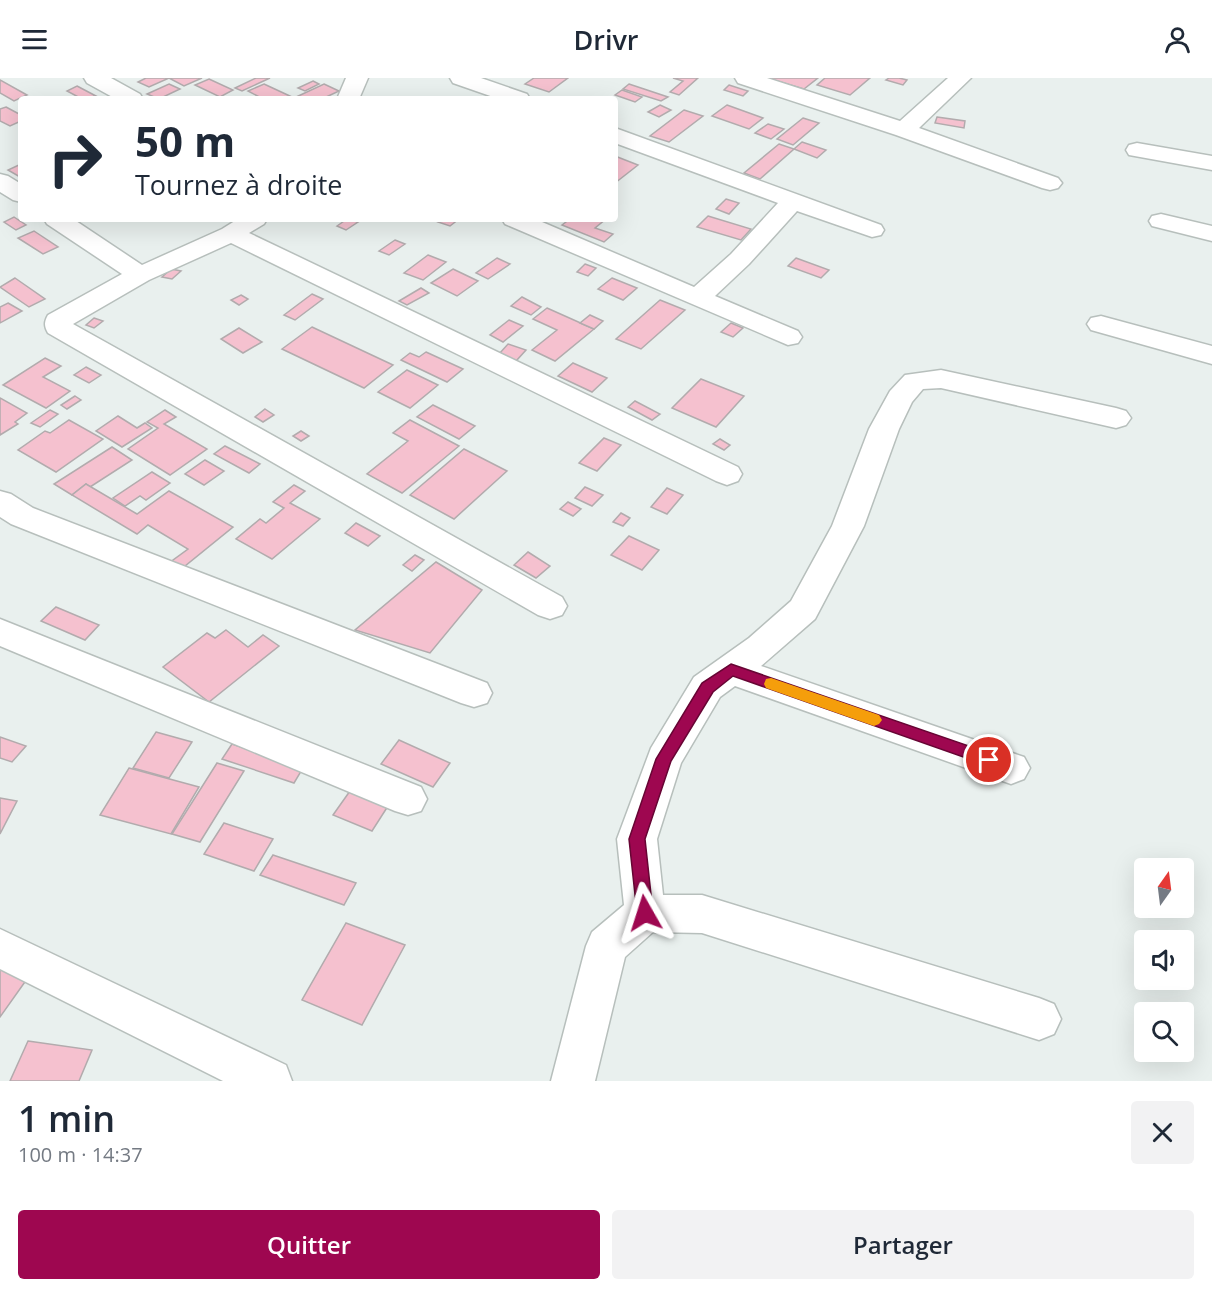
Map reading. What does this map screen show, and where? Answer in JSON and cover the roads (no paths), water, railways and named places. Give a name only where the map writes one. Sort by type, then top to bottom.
[{"type":"street","points":[[95,78],[127,96]]},
{"type":"street","points":[[461,78],[511,96]]},
{"type":"street","points":[[746,78],[904,130],[1050,183]]},
{"type":"street","points":[[904,130],[960,78]]},
{"type":"street","points":[[618,136],[872,230]]},
{"type":"street","points":[[1137,150],[1212,163]]},
{"type":"street","points":[[0,181],[18,193]]},
{"type":"street","points":[[697,298],[740,259],[793,201]]},
{"type":"street","points":[[1161,221],[1212,234]]},
{"type":"street","points":[[60,222],[140,275]]},
{"type":"street","points":[[250,222],[231,234],[140,275],[58,321],[58,327],[550,606]]},
{"type":"street","points":[[521,222],[788,337]]},
{"type":"street","points":[[231,234],[727,474]]},
{"type":"street","points":[[1101,324],[1212,355]]},
{"type":"street","points":[[645,913],[637,839],[664,759],[707,687],[761,648],[803,610],[848,526],[884,429],[900,398],[915,381],[941,379],[1116,418]]},
{"type":"street","points":[[7,516],[474,693]]},
{"type":"street","points":[[0,632],[408,799]]},
{"type":"street","points":[[731,670],[1011,768]]},
{"type":"street","points":[[573,1081],[607,946],[645,913],[702,914],[1039,1018]]},
{"type":"street","points":[[0,948],[270,1081]]}]
